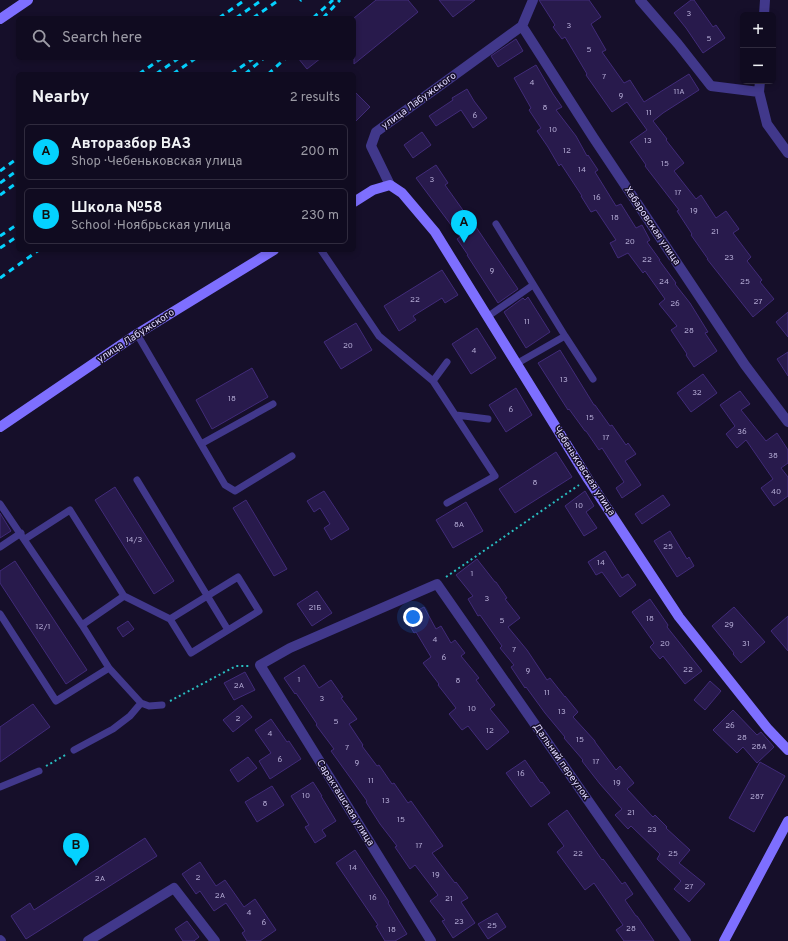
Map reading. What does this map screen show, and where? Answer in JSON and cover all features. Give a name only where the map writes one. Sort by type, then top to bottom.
[{"type":"street","points":[[0,19],[28,0]]},
{"type":"street","points":[[522,26],[533,0]]},
{"type":"street","points":[[640,0],[678,44],[711,86],[760,92]]},
{"type":"street","points":[[764,12],[765,0]]},
{"type":"street","name":"улица Лабужского","points":[[390,185],[371,146],[376,132],[522,26]]},
{"type":"street","name":"Хабаровская улица","points":[[522,26],[593,137],[745,365],[788,422]]},
{"type":"street","points":[[760,84],[760,92],[767,124],[788,153]]},
{"type":"street","points":[[356,201],[373,190],[390,185]]},
{"type":"street","name":"Чебеньковская улица","points":[[390,185],[402,193],[435,232],[588,479],[679,617],[768,729],[788,750]]},
{"type":"street","name":"улица Лабужского","points":[[0,426],[137,334],[271,252]]},
{"type":"street","points":[[260,665],[290,648],[437,584]]},
{"type":"street","name":"Дальний переулок","points":[[437,584],[686,941]]},
{"type":"street","name":"Саракташская улица","points":[[260,665],[431,941]]},
{"type":"street","points":[[724,941],[788,821]]},
{"type":"street","points":[[88,941],[174,888],[215,941]]},
{"type":"lane","points":[[496,224],[593,379]]},
{"type":"lane","points":[[322,252],[379,336],[433,381],[495,476],[448,504]]},
{"type":"lane","points":[[487,317],[533,285]]},
{"type":"lane","points":[[137,334],[225,485],[235,491],[292,456]]},
{"type":"lane","points":[[516,364],[565,336]]},
{"type":"lane","points":[[433,381],[447,362]]},
{"type":"lane","points":[[201,444],[273,404]]},
{"type":"lane","points":[[456,415],[488,419]]},
{"type":"lane","points":[[138,480],[228,630]]},
{"type":"lane","points":[[0,504],[23,536],[109,668],[141,704],[150,706],[162,705]]},
{"type":"lane","points":[[0,547],[70,510],[124,596],[170,619],[191,652],[259,611],[238,577],[170,619]]},
{"type":"lane","points":[[82,625],[124,596]]},
{"type":"lane","points":[[0,616],[56,701],[109,668]]},
{"type":"lane","points":[[74,750],[113,729],[130,716],[141,704]]},
{"type":"lane","points":[[0,787],[39,771]]},
{"type":"path","points":[[437,584],[588,479]]},
{"type":"path","points":[[162,705],[236,666],[260,665]]},
{"type":"path","points":[[39,771],[74,750]]},
{"type":"building","points":[[376,0],[408,0],[418,12],[354,64],[354,60],[356,60],[356,16]]},
{"type":"building","points":[[439,0],[475,0],[453,17]]},
{"type":"building","points":[[539,0],[589,0],[601,17],[591,24],[606,50],[602,52],[624,83],[630,80],[644,102],[689,74],[699,90],[653,121],[684,163],[674,171],[696,199],[701,195],[716,218],[726,211],[739,229],[733,233],[751,257],[747,261],[762,280],[760,282],[774,299],[753,317],[707,259],[677,211],[679,210],[645,166],[646,165],[630,142],[647,130],[627,102],[612,112],[586,75],[587,74],[565,37],[562,39],[553,27],[555,25]]},
{"type":"building","points":[[691,0],[694,0],[713,27],[716,25],[725,38],[703,53],[674,13]]},
{"type":"building","points":[[516,39],[523,51],[498,67],[491,56]]},
{"type":"building","points":[[300,60],[318,60],[307,69]]},
{"type":"building","points":[[536,65],[562,107],[556,110],[576,136],[587,156],[588,155],[598,170],[595,172],[616,206],[621,204],[636,228],[642,225],[650,240],[647,242],[676,283],[675,284],[690,303],[708,332],[705,333],[717,351],[694,367],[671,330],[677,326],[659,304],[665,299],[645,271],[643,273],[628,253],[618,258],[610,243],[616,240],[596,210],[591,212],[561,164],[559,166],[537,131],[541,128],[529,110],[531,108],[514,78]]},
{"type":"building","points":[[467,89],[487,118],[473,128],[461,110],[436,126],[429,116],[453,100],[452,98]]},
{"type":"building","points":[[356,93],[370,107],[356,121]]},
{"type":"building","points":[[422,132],[431,145],[413,158],[404,145]]},
{"type":"building","points":[[436,165],[448,183],[445,185],[476,227],[518,289],[498,303],[457,239],[460,237],[416,178]]},
{"type":"building","points":[[442,270],[458,295],[445,303],[442,298],[413,316],[416,320],[399,331],[384,306]]},
{"type":"building","points":[[528,297],[550,332],[526,348],[504,312],[523,298],[525,300]]},
{"type":"building","points":[[788,312],[788,337],[776,322]]},
{"type":"building","points":[[356,323],[372,350],[341,369],[324,342]]},
{"type":"building","points":[[477,328],[496,358],[471,374],[452,344]]},
{"type":"building","points":[[560,350],[594,405],[610,426],[612,425],[626,445],[628,443],[636,454],[625,461],[641,485],[622,498],[616,488],[624,482],[602,448],[599,450],[569,409],[568,410],[538,363]]},
{"type":"building","points":[[788,352],[788,376],[777,359]]},
{"type":"building","points":[[252,368],[268,397],[212,429],[196,400]]},
{"type":"building","points":[[703,374],[717,393],[691,412],[677,393]]},
{"type":"building","points":[[516,388],[532,415],[506,432],[489,405]]},
{"type":"building","points":[[740,391],[750,404],[741,410],[766,441],[777,433],[788,450],[788,463],[781,468],[788,477],[788,496],[774,506],[761,488],[773,479],[746,440],[737,448],[726,434],[735,426],[720,405]]},
{"type":"building","points":[[556,452],[572,477],[515,513],[499,489]]},
{"type":"building","points":[[115,487],[174,581],[154,594],[95,500]]},
{"type":"building","points":[[324,491],[349,529],[331,540],[324,528],[330,524],[320,508],[314,512],[307,501]]},
{"type":"building","points":[[585,491],[594,506],[586,512],[597,528],[584,536],[565,506]]},
{"type":"building","points":[[663,495],[670,505],[642,524],[635,514]]},
{"type":"building","points":[[246,500],[287,569],[274,576],[233,508]]},
{"type":"building","points":[[466,502],[483,531],[453,548],[436,520]]},
{"type":"building","points":[[0,513],[11,531],[0,538]]},
{"type":"building","points":[[670,531],[687,559],[689,557],[694,566],[677,577],[654,541]]},
{"type":"building","points":[[605,551],[622,578],[628,574],[636,585],[620,597],[602,572],[596,575],[588,562]]},
{"type":"building","points":[[477,559],[496,582],[507,598],[505,599],[520,618],[508,627],[527,650],[547,680],[550,678],[578,712],[573,717],[595,741],[616,770],[620,766],[634,783],[627,789],[653,817],[655,815],[667,827],[666,828],[690,850],[679,863],[705,884],[689,902],[674,889],[681,881],[657,859],[660,854],[631,826],[628,829],[615,815],[622,809],[600,784],[526,687],[525,688],[511,667],[514,665],[500,648],[502,646],[480,615],[478,616],[468,599],[473,596],[456,575]]},
{"type":"building","points":[[15,561],[87,670],[66,684],[0,583],[0,571]]},
{"type":"building","points":[[317,591],[332,613],[312,626],[297,604]]},
{"type":"building","points":[[650,599],[668,625],[667,627],[702,671],[685,684],[663,656],[660,659],[650,647],[654,643],[632,612]]},
{"type":"building","points":[[424,607],[436,629],[441,626],[451,643],[455,640],[465,653],[461,656],[479,678],[476,680],[495,705],[490,709],[509,732],[487,750],[468,726],[462,730],[449,714],[456,708],[423,663],[431,657],[405,617]]},
{"type":"building","points":[[734,607],[765,642],[741,663],[712,626]]},
{"type":"building","points":[[788,616],[788,651],[771,631]]},
{"type":"building","points":[[128,621],[134,629],[123,637],[117,628]]},
{"type":"building","points":[[304,665],[319,688],[331,680],[343,697],[341,698],[357,719],[349,724],[363,745],[362,746],[377,766],[379,765],[392,784],[394,783],[408,803],[411,801],[443,846],[432,853],[468,898],[461,902],[475,923],[453,938],[442,921],[445,920],[430,901],[438,895],[415,865],[410,869],[395,847],[397,846],[380,824],[366,802],[367,801],[331,751],[334,749],[284,678]]},
{"type":"building","points":[[245,672],[255,690],[234,700],[224,683]]},
{"type":"building","points":[[710,681],[721,691],[705,710],[694,700]]},
{"type":"building","points":[[33,704],[50,727],[0,762],[0,727]]},
{"type":"building","points":[[242,705],[252,717],[233,732],[223,720]]},
{"type":"building","points":[[733,710],[757,735],[761,732],[774,747],[757,763],[743,747],[737,753],[713,730]]},
{"type":"building","points":[[271,719],[301,759],[270,779],[259,761],[271,753],[255,730]]},
{"type":"building","points":[[248,757],[257,768],[238,782],[230,770]]},
{"type":"building","points":[[525,760],[550,793],[531,807],[506,773]]},
{"type":"building","points":[[760,762],[785,776],[754,832],[729,818]]},
{"type":"building","points":[[313,782],[336,821],[322,830],[326,836],[315,843],[305,827],[309,825],[291,796]]},
{"type":"building","points":[[272,786],[284,805],[257,822],[245,802]]},
{"type":"building","points":[[567,810],[602,860],[603,859],[622,884],[625,882],[633,894],[625,900],[654,941],[624,941],[616,930],[623,925],[594,883],[585,890],[557,852],[564,846],[548,824]]},
{"type":"building","points":[[145,838],[157,856],[26,939],[11,916],[30,903],[34,910]]},
{"type":"building","points":[[355,850],[389,902],[388,903],[407,934],[395,941],[385,941],[376,926],[378,925],[336,863]]},
{"type":"building","points":[[200,862],[216,886],[225,880],[244,907],[255,899],[276,930],[260,941],[247,941],[242,933],[245,931],[226,903],[214,911],[200,891],[196,894],[182,874]]},
{"type":"building","points":[[497,913],[506,927],[488,939],[478,924]]},
{"type":"building","points":[[187,921],[199,937],[194,941],[183,941],[175,929]]},
{"type":"railway","points":[[222,16],[245,0]]},
{"type":"railway","points":[[239,16],[262,0]]},
{"type":"railway","points":[[256,16],[279,0]]},
{"type":"railway","points":[[315,16],[333,0]]},
{"type":"railway","points":[[325,16],[340,0]]},
{"type":"railway","points":[[142,72],[159,60]]},
{"type":"railway","points":[[159,72],[176,60]]},
{"type":"railway","points":[[176,72],[193,60]]},
{"type":"railway","points":[[234,72],[251,60]]},
{"type":"railway","points":[[247,72],[262,60]]},
{"type":"railway","points":[[270,72],[284,60]]},
{"type":"railway","points":[[0,171],[16,159]]},
{"type":"railway","points":[[0,183],[16,171]]},
{"type":"railway","points":[[0,195],[16,183]]},
{"type":"railway","points":[[0,236],[16,225]]},
{"type":"railway","points":[[0,248],[16,237]]},
{"type":"railway","points":[[0,278],[36,252]]},
{"type":"place","name":"Авторазбор ВАЗ","points":[[464,243]]},
{"type":"place","name":"Школа №58","points":[[76,866]]}]
